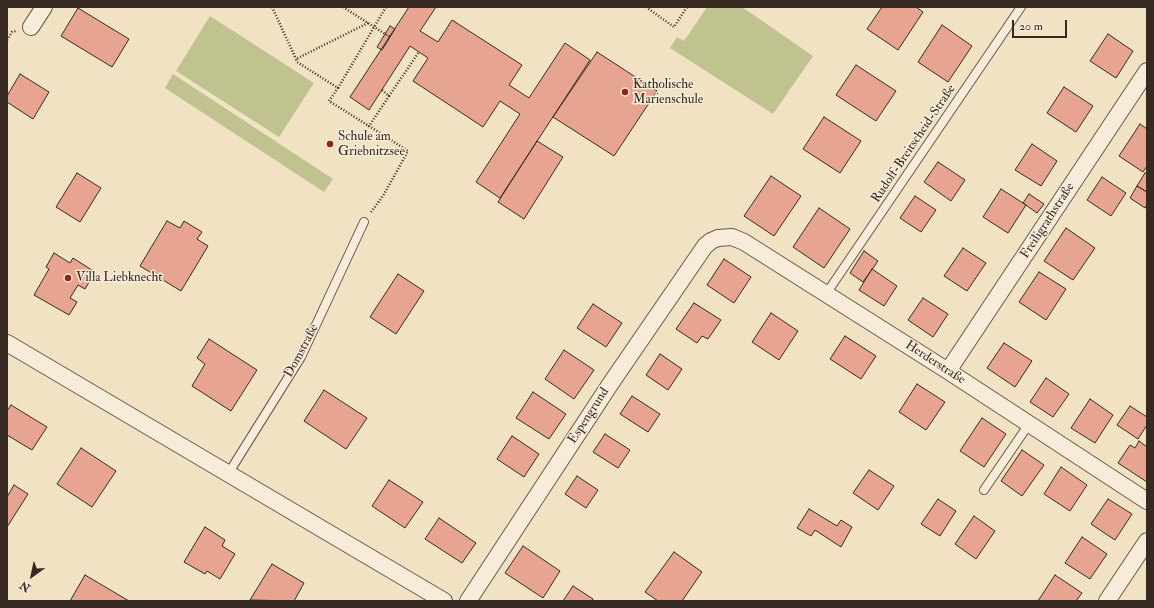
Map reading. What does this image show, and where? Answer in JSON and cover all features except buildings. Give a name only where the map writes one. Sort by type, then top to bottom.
[{"type":"street","points":[[31,27],[44,7]]},
{"type":"street","name":"Freiligrathstraße","points":[[948,371],[1147,71]]},
{"type":"street","name":"Herderstraße","points":[[718,238],[732,237],[744,242],[948,371],[1147,501]]},
{"type":"street","name":"Espengrund","points":[[468,601],[611,383],[705,246],[718,238]]},
{"type":"street","points":[[9,348],[444,601]]},
{"type":"street","points":[[1107,601],[1147,541]]},
{"type":"lane","name":"Rudolf-Breitscheid-Straße","points":[[826,294],[1021,7]]},
{"type":"lane","name":"Domstraße","points":[[228,474],[301,357],[364,222]]},
{"type":"lane","points":[[984,490],[1029,424]]},
{"type":"path","points":[[272,7],[297,62],[338,88]]},
{"type":"path","points":[[343,7],[390,37]]},
{"type":"path","points":[[364,222],[383,196],[408,151],[330,101],[386,7]]},
{"type":"path","points":[[646,7],[674,27],[687,7]]},
{"type":"path","points":[[296,59],[368,23]]},
{"type":"path","points":[[369,126],[419,52]]},
{"type":"path","points":[[382,90],[389,96]]},
{"type":"green space","points":[[707,7],[742,7],[813,56],[773,114],[670,48],[677,37],[684,41]]},
{"type":"green space","points":[[210,16],[314,83],[279,137],[176,71]]},
{"type":"green space","points":[[173,74],[333,179],[324,192],[165,88]]},
{"type":"place","name":"Katholische Marienschule","points":[[625,92]]},
{"type":"place","name":"Schule am Griebnitzsee","points":[[330,144]]},
{"type":"place","name":"Villa Liebknecht","points":[[68,278]]}]
